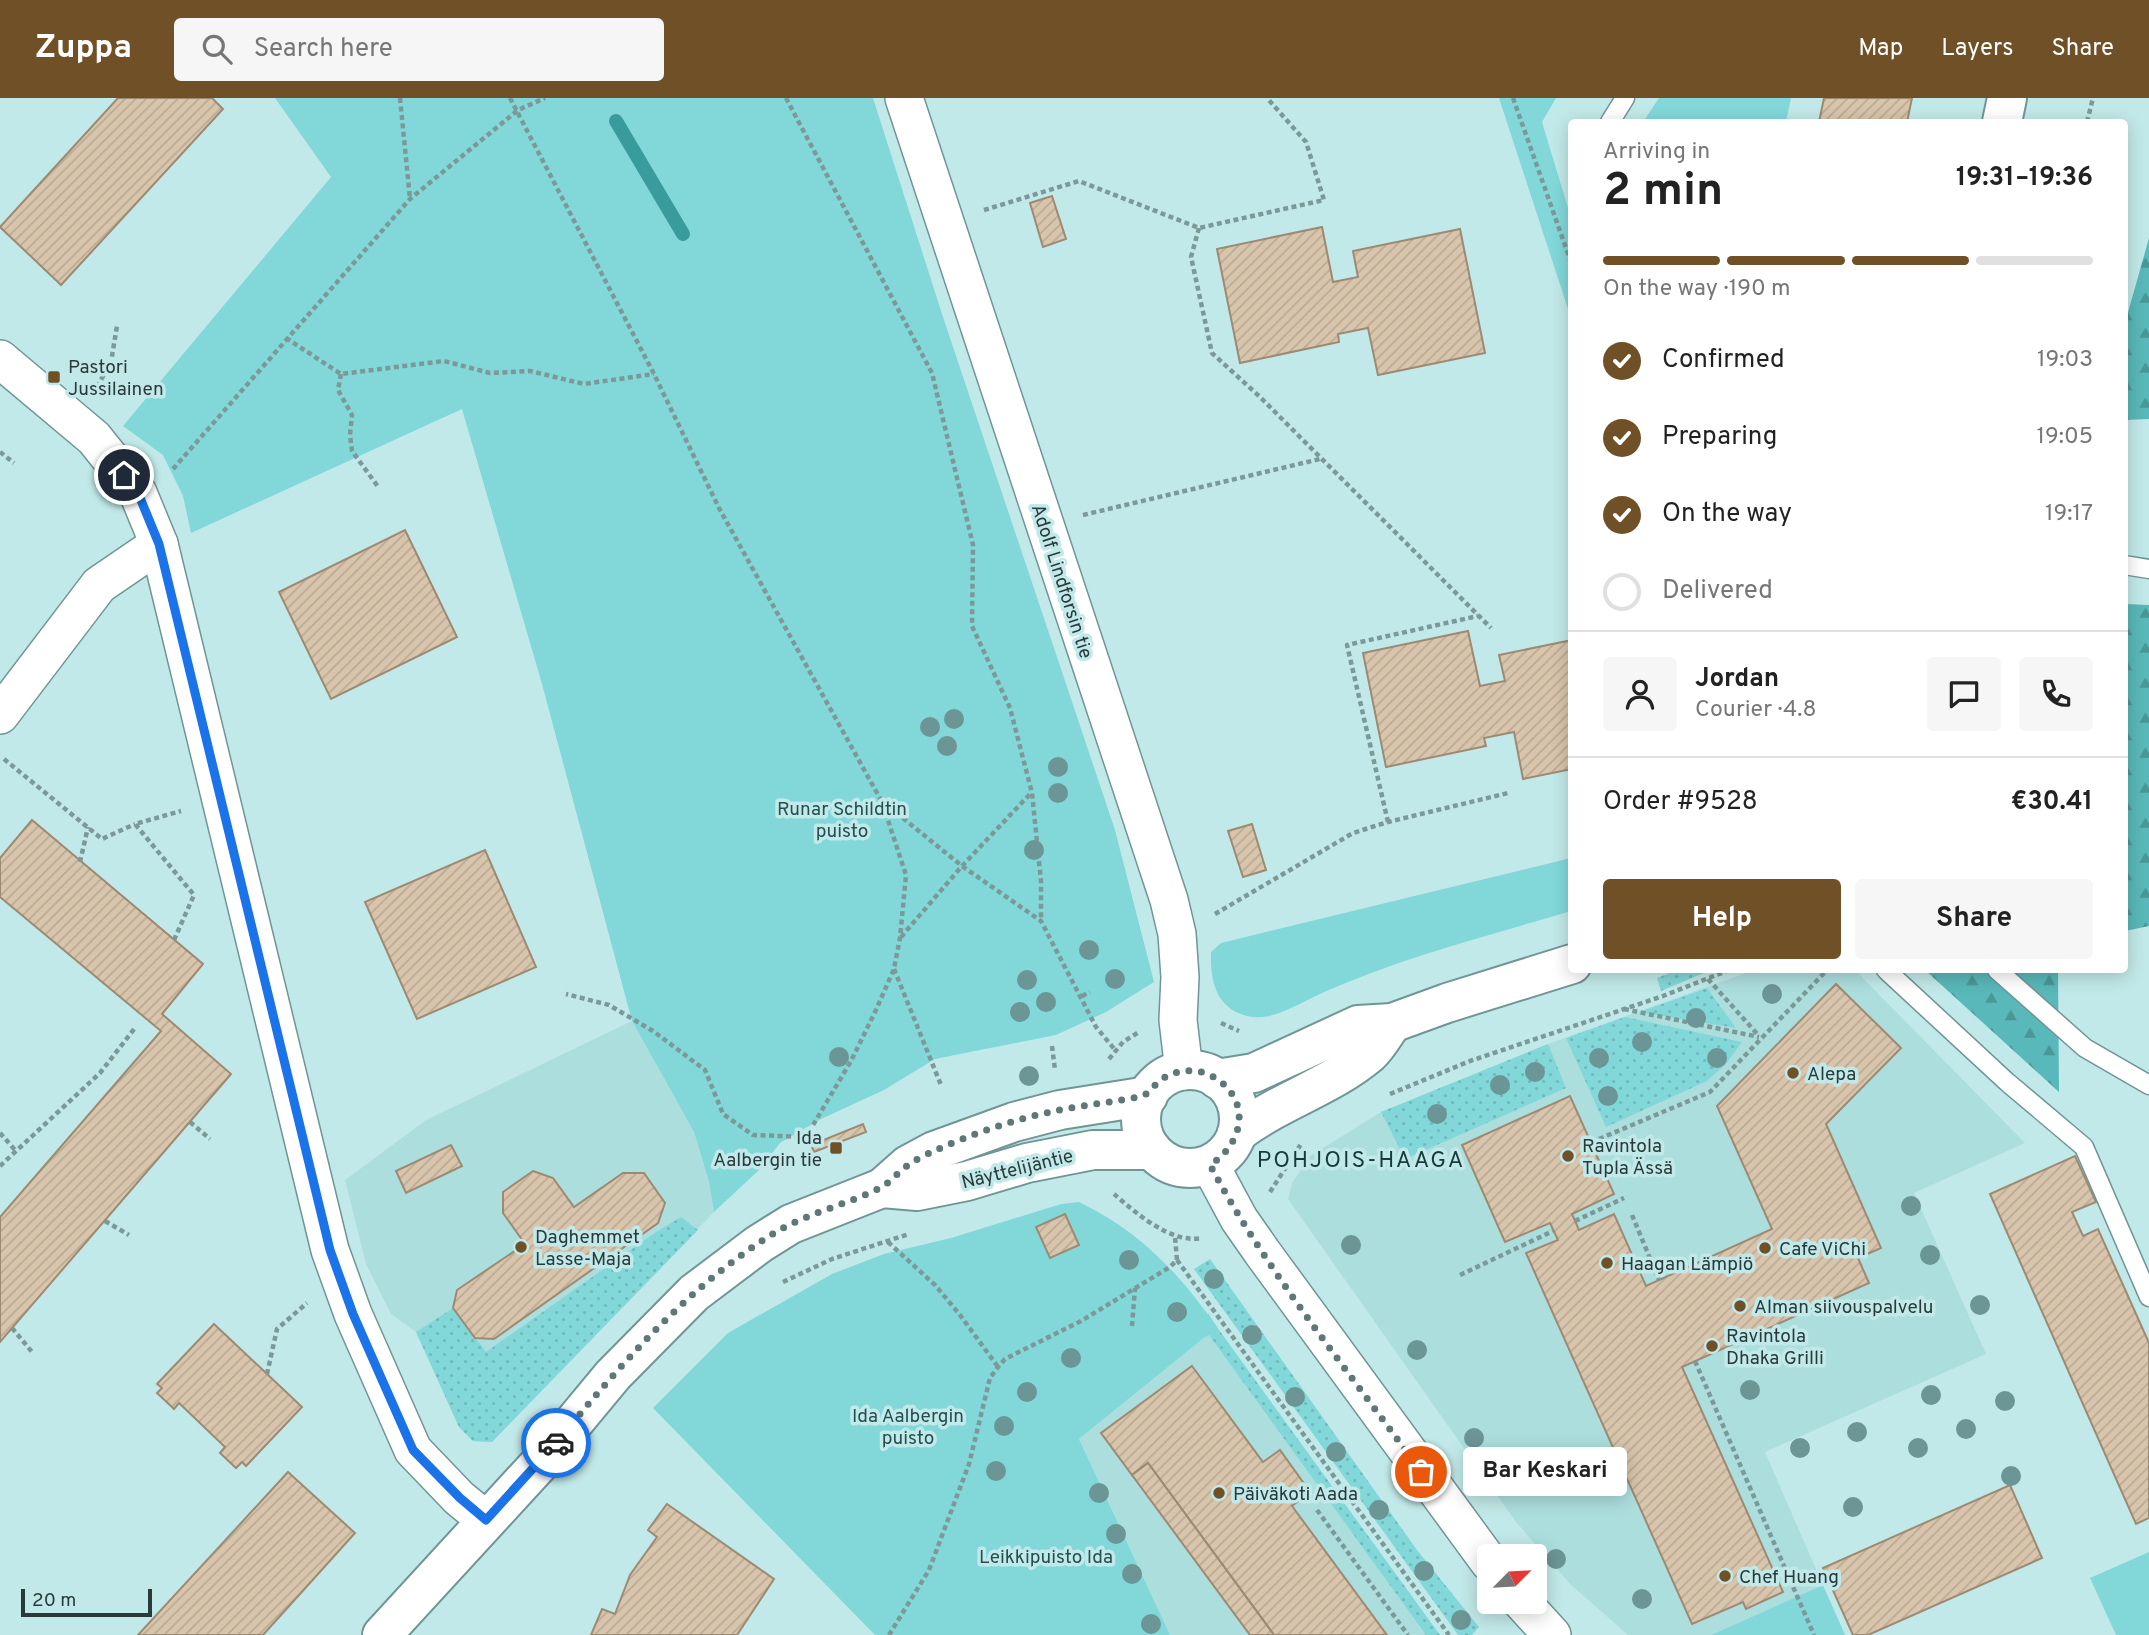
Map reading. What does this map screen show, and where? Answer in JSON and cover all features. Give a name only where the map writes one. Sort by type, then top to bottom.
[{"type":"main road","points":[[2003,119],[2007,98]]},
{"type":"main road","name":"Näyttelijäntie","points":[[382,1635],[540,1463],[613,1375],[694,1293],[783,1228],[882,1188],[908,1164],[991,1130],[1060,1110],[1147,1096],[1161,1080],[1254,1073],[1358,1025],[1392,1023],[1568,965]]},
{"type":"main road","points":[[1237,1133],[1362,1059],[1370,1053],[1392,1023]]},
{"type":"main road","points":[[1147,1096],[1142,1120],[1144,1136],[1162,1160],[1189,1168],[1210,1165],[1228,1151],[1237,1133],[1239,1114],[1237,1104],[1226,1086],[1200,1075]]},
{"type":"main road","name":"Näyttelijäntie","points":[[882,1188],[917,1191],[967,1181],[1027,1163],[1093,1150],[1153,1150]]},
{"type":"street","name":"Adolf Lindforsin tie","points":[[904,98],[1169,900],[1177,934],[1180,977],[1178,1020],[1200,1075]]},
{"type":"street","points":[[0,359],[94,438],[138,493],[159,544],[330,1250],[353,1314],[413,1450],[460,1498],[486,1520]]},
{"type":"street","points":[[0,715],[99,585],[159,544]]},
{"type":"street","points":[[1210,1165],[1239,1219],[1262,1252],[1477,1546]]},
{"type":"street","points":[[1533,1614],[1552,1635]]},
{"type":"lane","points":[[1613,119],[1625,98]]},
{"type":"lane","points":[[2128,566],[2149,569]]},
{"type":"lane","points":[[1889,973],[2007,1082],[2084,1147],[2149,1297]]},
{"type":"lane","points":[[2000,973],[2085,1048],[2149,1085]]},
{"type":"path","points":[[400,98],[410,199]]},
{"type":"path","points":[[510,98],[654,374],[719,508],[883,802],[906,875],[894,969],[851,1061],[806,1137],[753,1135],[723,1114],[705,1070],[674,1046],[609,1005],[566,994]]},
{"type":"path","points":[[138,493],[161,483],[410,199],[517,110],[545,98]]},
{"type":"path","points":[[786,98],[932,373],[973,545],[972,626],[1010,708],[1032,793],[1041,881],[1041,921]]},
{"type":"path","points":[[973,213],[1079,181],[1199,228],[1324,200],[1306,142],[1267,98]]},
{"type":"path","points":[[1513,98],[1568,254]]},
{"type":"path","points":[[2088,119],[2092,98]]},
{"type":"path","points":[[1199,228],[1191,257],[1212,353],[1260,397],[1491,628]]},
{"type":"path","points":[[91,394],[111,362],[117,326]]},
{"type":"path","points":[[286,338],[341,374],[444,360],[490,373],[530,371],[584,384],[654,374]]},
{"type":"path","points":[[341,374],[338,390],[352,415],[352,451],[379,488]]},
{"type":"path","points":[[0,452],[15,463]]},
{"type":"path","points":[[1073,518],[1321,459]]},
{"type":"path","points":[[1388,822],[1347,645],[1478,616]]},
{"type":"path","points":[[4,759],[102,839],[135,824],[188,809]]},
{"type":"path","points":[[900,938],[962,866],[1032,793]]},
{"type":"path","points":[[1211,917],[1353,833],[1508,793]]},
{"type":"path","points":[[883,802],[962,866],[1041,921],[1096,1027],[1116,1051]]},
{"type":"path","points":[[135,824],[194,895],[174,940]]},
{"type":"path","points":[[80,862],[88,827]]},
{"type":"path","points":[[894,969],[941,1085]]},
{"type":"path","points":[[1379,1099],[1470,1060],[1722,973]]},
{"type":"path","points":[[1599,1139],[1710,1092],[1823,973]]},
{"type":"path","points":[[1708,979],[1760,1038]]},
{"type":"path","points":[[1082,996],[1090,992]]},
{"type":"path","points":[[1623,1009],[1760,1038]]},
{"type":"path","points":[[0,1166],[100,1073],[135,1028]]},
{"type":"path","points":[[190,1122],[210,1139]]},
{"type":"path","points":[[0,1133],[16,1151]]},
{"type":"path","points":[[1575,1222],[1624,1198]]},
{"type":"path","points":[[1632,1215],[1659,1280]]},
{"type":"path","points":[[104,1221],[129,1235]]},
{"type":"path","points":[[1460,1275],[1553,1231]]},
{"type":"path","points":[[781,1283],[832,1259],[914,1233]]},
{"type":"path","points":[[1175,1237],[1177,1260],[1449,1635]]},
{"type":"path","points":[[888,1242],[934,1285],[998,1367]]},
{"type":"path","points":[[889,1635],[929,1570],[969,1464],[990,1378],[998,1367],[1005,1359],[1081,1321],[1177,1260]]},
{"type":"path","points":[[1132,1326],[1135,1288]]},
{"type":"path","points":[[267,1374],[277,1329],[312,1298]]},
{"type":"path","points":[[12,1328],[32,1352]]},
{"type":"path","points":[[1695,1361],[1814,1635]]},
{"type":"path","points":[[1317,1510],[1408,1635]]},
{"type":"shaded area","points":[[1746,973],[1858,973],[2025,1143],[1914,1193],[1986,1354],[1765,1452],[1823,1585],[1711,1635],[1628,1635],[1570,1584],[1547,1558],[1547,1544],[1535,1544],[1516,1522],[1288,1199],[1292,1183],[1310,1156],[1381,1112],[1548,1044]]},
{"type":"shaded area","name":"Daghemmet Lasse-Maja","points":[[632,1021],[694,1132],[709,1183],[714,1212],[492,1442],[473,1441],[459,1427],[416,1332],[391,1314],[366,1264],[345,1180],[426,1120]]},
{"type":"shaded area","name":"Päiväkoti Aada","points":[[1219,1330],[1436,1635],[1170,1635],[1079,1439],[1205,1337]]},
{"type":"green space","name":"Runar Schildtin puisto","points":[[275,98],[873,98],[942,314],[1115,830],[1154,982],[1106,1012],[1056,1035],[935,1059],[884,1090],[819,1120],[780,1143],[759,1170],[714,1212],[709,1182],[694,1132],[632,1021],[542,684],[462,409],[191,533],[183,496],[163,455],[123,426],[331,177]]},
{"type":"green space","points":[[1499,98],[1556,98],[1542,122],[1568,208],[1568,309]]},
{"type":"green space","points":[[1659,98],[1791,98],[1787,119],[1645,119]]},
{"type":"green space","points":[[2149,238],[2149,419],[2128,420],[2128,312]]},
{"type":"green space","points":[[2128,604],[2149,605],[2149,926],[2128,930]]},
{"type":"green space","points":[[1568,859],[1568,912],[1383,969],[1269,1016],[1252,1017],[1240,1014],[1223,1002],[1214,985],[1211,952],[1221,943]]},
{"type":"green space","points":[[1670,973],[1704,973],[1661,991],[1657,978]]},
{"type":"green space","points":[[1928,973],[2058,973],[2059,1092]]},
{"type":"green space","points":[[1707,988],[1736,1028],[1639,1012],[1702,990]]},
{"type":"green space","points":[[1625,1017],[1742,1042],[1726,1064],[1707,1081],[1606,1127],[1566,1038]]},
{"type":"green space","points":[[1548,1044],[1566,1088],[1405,1159],[1381,1112]]},
{"type":"green space","name":"Ida Aalbergin puisto","points":[[1079,1202],[1122,1227],[1158,1256],[1219,1330],[1205,1337],[1079,1439],[1170,1635],[875,1635],[653,1408],[728,1333],[832,1274],[884,1254],[951,1238],[1061,1204]]},
{"type":"green space","points":[[681,1217],[698,1230],[492,1442],[473,1441],[459,1427],[416,1332],[453,1308],[486,1352]]},
{"type":"green space","points":[[1210,1259],[1417,1550],[1479,1627],[1472,1635],[1458,1635],[1194,1269]]},
{"type":"green space","points":[[1208,1313],[1440,1635],[1426,1635],[1209,1335],[1205,1337]]},
{"type":"green space","points":[[2149,1552],[2149,1635],[2116,1635],[2090,1578]]},
{"type":"green space","points":[[1823,1585],[1845,1635],[1711,1635]]},
{"type":"building","points":[[118,98],[212,98],[223,109],[61,285],[0,227]]},
{"type":"building","points":[[1824,98],[1912,98],[1908,119],[1820,119]]},
{"type":"building","points":[[1052,196],[1066,239],[1043,247],[1030,203]]},
{"type":"building","points":[[1322,227],[1333,282],[1358,277],[1353,251],[1460,229],[1485,353],[1378,375],[1368,328],[1338,334],[1339,342],[1240,363],[1217,249]]},
{"type":"building","points":[[405,530],[457,637],[331,699],[279,592]]},
{"type":"building","points":[[1468,631],[1480,686],[1505,681],[1499,655],[1568,641],[1568,770],[1523,779],[1514,732],[1484,738],[1486,746],[1386,767],[1363,653]]},
{"type":"building","points":[[32,820],[203,964],[162,1014],[231,1074],[0,1342],[0,1217],[161,1031],[0,897],[0,858]]},
{"type":"building","points":[[1252,824],[1266,870],[1243,877],[1228,831]]},
{"type":"building","points":[[485,850],[536,967],[417,1019],[365,902]]},
{"type":"building","points":[[1836,984],[1901,1048],[1826,1124],[1881,1248],[1858,1258],[1869,1283],[1682,1367],[1783,1592],[1746,1609],[1743,1602],[1692,1624],[1526,1253],[1558,1240],[1550,1223],[1505,1242],[1462,1145],[1570,1096],[1614,1194],[1572,1214],[1579,1230],[1614,1214],[1646,1286],[1772,1229],[1717,1106]]},
{"type":"building","points":[[863,1124],[866,1132],[814,1152],[811,1145]]},
{"type":"building","points":[[451,1145],[462,1166],[406,1193],[396,1171]]},
{"type":"building","points":[[2075,1156],[2096,1202],[2072,1212],[2083,1236],[2098,1229],[2149,1343],[2149,1518],[2136,1524],[1990,1194]]},
{"type":"building","points":[[533,1171],[553,1178],[574,1207],[623,1173],[644,1173],[665,1203],[658,1223],[494,1339],[475,1338],[453,1308],[457,1290],[525,1244],[503,1213],[503,1192]]},
{"type":"building","points":[[1065,1214],[1079,1245],[1050,1258],[1036,1227]]},
{"type":"building","points":[[214,1324],[302,1407],[246,1466],[242,1462],[236,1468],[220,1453],[225,1447],[179,1403],[174,1409],[157,1393],[162,1388],[157,1384]]},
{"type":"building","points":[[1192,1366],[1263,1462],[1280,1450],[1310,1492],[1292,1506],[1387,1635],[1274,1635],[1148,1463],[1132,1475],[1101,1433]]},
{"type":"building","points":[[1148,1463],[1274,1635],[1250,1635],[1132,1475]]},
{"type":"building","points":[[288,1472],[355,1533],[263,1635],[138,1635]]},
{"type":"building","points":[[2010,1485],[2042,1558],[1868,1635],[1853,1635],[1823,1568]]},
{"type":"building","points":[[667,1504],[774,1579],[737,1635],[591,1635],[602,1609],[615,1614],[630,1575],[657,1537],[648,1530]]},
{"type":"waterway","points":[[616,121],[683,234]]},
{"type":"way so far","points":[[556,1443],[613,1375],[694,1293],[775,1233],[882,1188],[908,1164],[934,1151],[1014,1122],[1060,1110],[1147,1096],[1161,1080],[1174,1073],[1195,1070],[1226,1086],[1237,1104],[1239,1123],[1235,1140],[1228,1151],[1210,1165],[1224,1193],[1262,1252],[1421,1472]]},
{"type":"place","name":"Pastori Jussilainen","points":[[54,377]]},
{"type":"place","name":"Alepa","points":[[1793,1073]]},
{"type":"place","name":"Ida Aalbergin tie","points":[[836,1148]]},
{"type":"place","name":"Ravintola Tupla Ässä","points":[[1568,1156]]},
{"type":"place","name":"Daghemmet Lasse-Maja","points":[[521,1247]]},
{"type":"place","name":"Cafe ViChi","points":[[1765,1248]]},
{"type":"place","name":"Haagan Lämpiö","points":[[1607,1263]]},
{"type":"place","name":"Alman siivouspalvelu","points":[[1740,1306]]},
{"type":"place","name":"Ravintola Dhaka Grilli","points":[[1712,1346]]},
{"type":"place","name":"Bar Keskari","points":[[1421,1472]]},
{"type":"place","name":"Päiväkoti Aada","points":[[1219,1493]]},
{"type":"place","name":"Chef Huang","points":[[1725,1576]]},
{"type":"district","name":"POHJOIS-HAAGA","points":[[1361,1159]]},
{"type":"route","points":[[124,475],[138,493],[159,544],[330,1250],[378,1373],[413,1450],[441,1480],[486,1520],[556,1443]]},
{"type":"park label","name":"Leikkipuisto Ida","points":[[1046,1556]]}]
